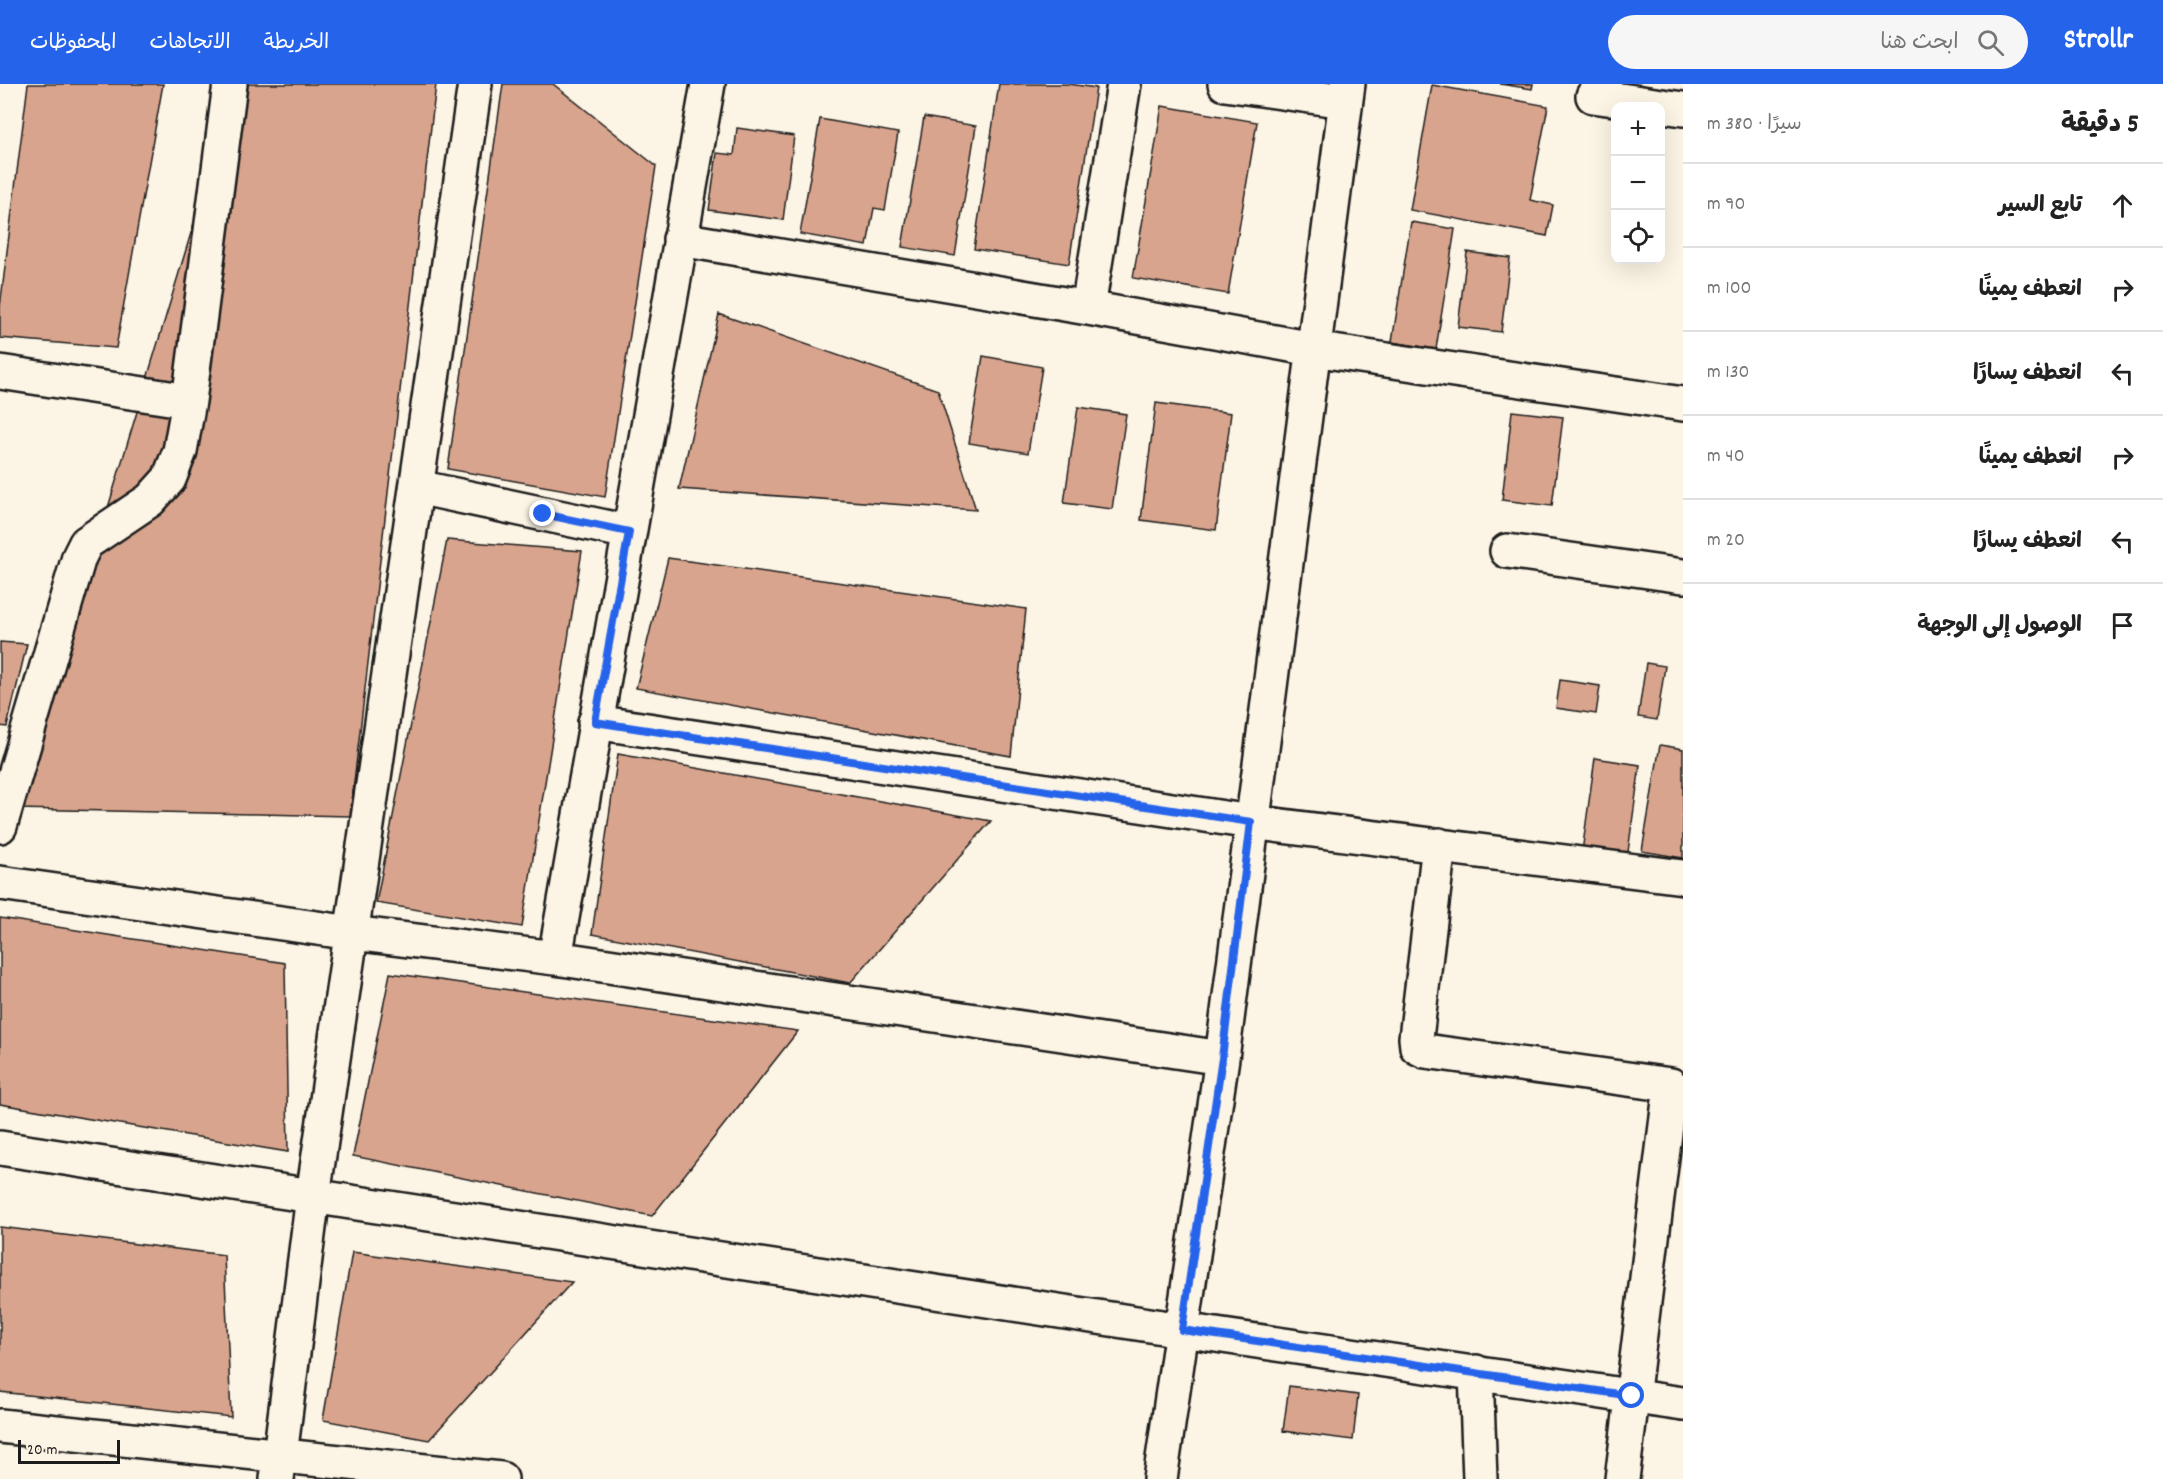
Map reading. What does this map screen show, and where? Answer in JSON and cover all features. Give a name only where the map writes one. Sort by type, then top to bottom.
[{"type":"street","points":[[0,826],[79,557],[86,543],[150,500],[169,479],[180,451],[189,401],[231,84]]},
{"type":"street","points":[[279,1467],[313,1196],[475,84]]},
{"type":"street","points":[[555,958],[708,84]]},
{"type":"street","points":[[1088,308],[1124,84]]},
{"type":"street","points":[[1160,1479],[1222,1058],[1346,93],[1225,84]]},
{"type":"street","points":[[1593,96],[1683,109]]},
{"type":"street","points":[[680,239],[1088,308],[1313,349],[1683,404]]},
{"type":"street","points":[[0,372],[189,401]]},
{"type":"street","points":[[417,487],[629,532]]},
{"type":"street","points":[[1507,551],[1683,576]]},
{"type":"street","points":[[595,722],[1251,822],[1683,877]]},
{"type":"street","points":[[1439,845],[1416,1038],[1417,1047],[1425,1051],[1677,1085],[1622,1479]]},
{"type":"street","points":[[0,883],[352,933],[555,958],[1222,1058]]},
{"type":"street","points":[[0,1148],[1182,1330],[1683,1404]]},
{"type":"street","points":[[1476,1372],[1480,1479]]},
{"type":"street","points":[[0,1426],[279,1467],[498,1479]]},
{"type":"building","points":[[28,84],[163,84],[116,348],[0,338],[0,307]]},
{"type":"building","points":[[236,84],[436,84],[350,816],[17,809]]},
{"type":"building","points":[[503,84],[553,84],[656,166],[605,497],[448,469]]},
{"type":"building","points":[[999,84],[1069,84],[1096,88],[1069,264],[974,249]]},
{"type":"building","points":[[1500,84],[1533,84],[1532,89]]},
{"type":"building","points":[[1432,85],[1548,106],[1530,200],[1553,205],[1547,236],[1410,210]]},
{"type":"building","points":[[1162,106],[1257,122],[1228,294],[1133,278]]},
{"type":"building","points":[[924,117],[976,126],[955,256],[902,247]]},
{"type":"building","points":[[820,119],[898,133],[885,210],[874,208],[867,246],[800,234]]},
{"type":"building","points":[[737,128],[794,136],[783,220],[709,210],[717,153],[734,155]]},
{"type":"building","points":[[1411,222],[1455,229],[1436,349],[1392,342]]},
{"type":"building","points":[[1467,252],[1510,258],[1501,332],[1458,327]]},
{"type":"building","points":[[719,314],[938,390],[976,510],[679,489]]},
{"type":"building","points":[[983,356],[1042,367],[1028,453],[969,443]]},
{"type":"building","points":[[1156,403],[1231,413],[1216,530],[1141,520]]},
{"type":"building","points":[[1078,407],[1126,414],[1112,509],[1064,503]]},
{"type":"building","points":[[1512,411],[1563,417],[1552,506],[1502,500]]},
{"type":"building","points":[[447,540],[582,551],[522,927],[376,903]]},
{"type":"building","points":[[668,558],[1026,609],[1011,756],[636,688]]},
{"type":"building","points":[[0,642],[27,644],[7,727],[0,726]]},
{"type":"building","points":[[1646,663],[1665,666],[1657,720],[1638,717]]},
{"type":"building","points":[[1560,680],[1600,686],[1596,714],[1556,708]]},
{"type":"building","points":[[1660,745],[1683,749],[1683,858],[1642,851]]},
{"type":"building","points":[[618,754],[991,821],[850,983],[592,934]]},
{"type":"building","points":[[1595,758],[1640,765],[1627,859],[1582,852]]},
{"type":"building","points":[[0,918],[285,963],[288,1152],[0,1104]]},
{"type":"building","points":[[390,973],[798,1031],[652,1216],[353,1156]]},
{"type":"building","points":[[0,1227],[224,1255],[231,1417],[0,1392]]},
{"type":"building","points":[[352,1252],[572,1282],[429,1440],[323,1420]]},
{"type":"building","points":[[1289,1386],[1358,1395],[1353,1440],[1283,1431]]},
{"type":"route","points":[[543,514],[629,532],[595,722],[1251,822],[1222,1058],[1182,1330],[1632,1396]]}]
